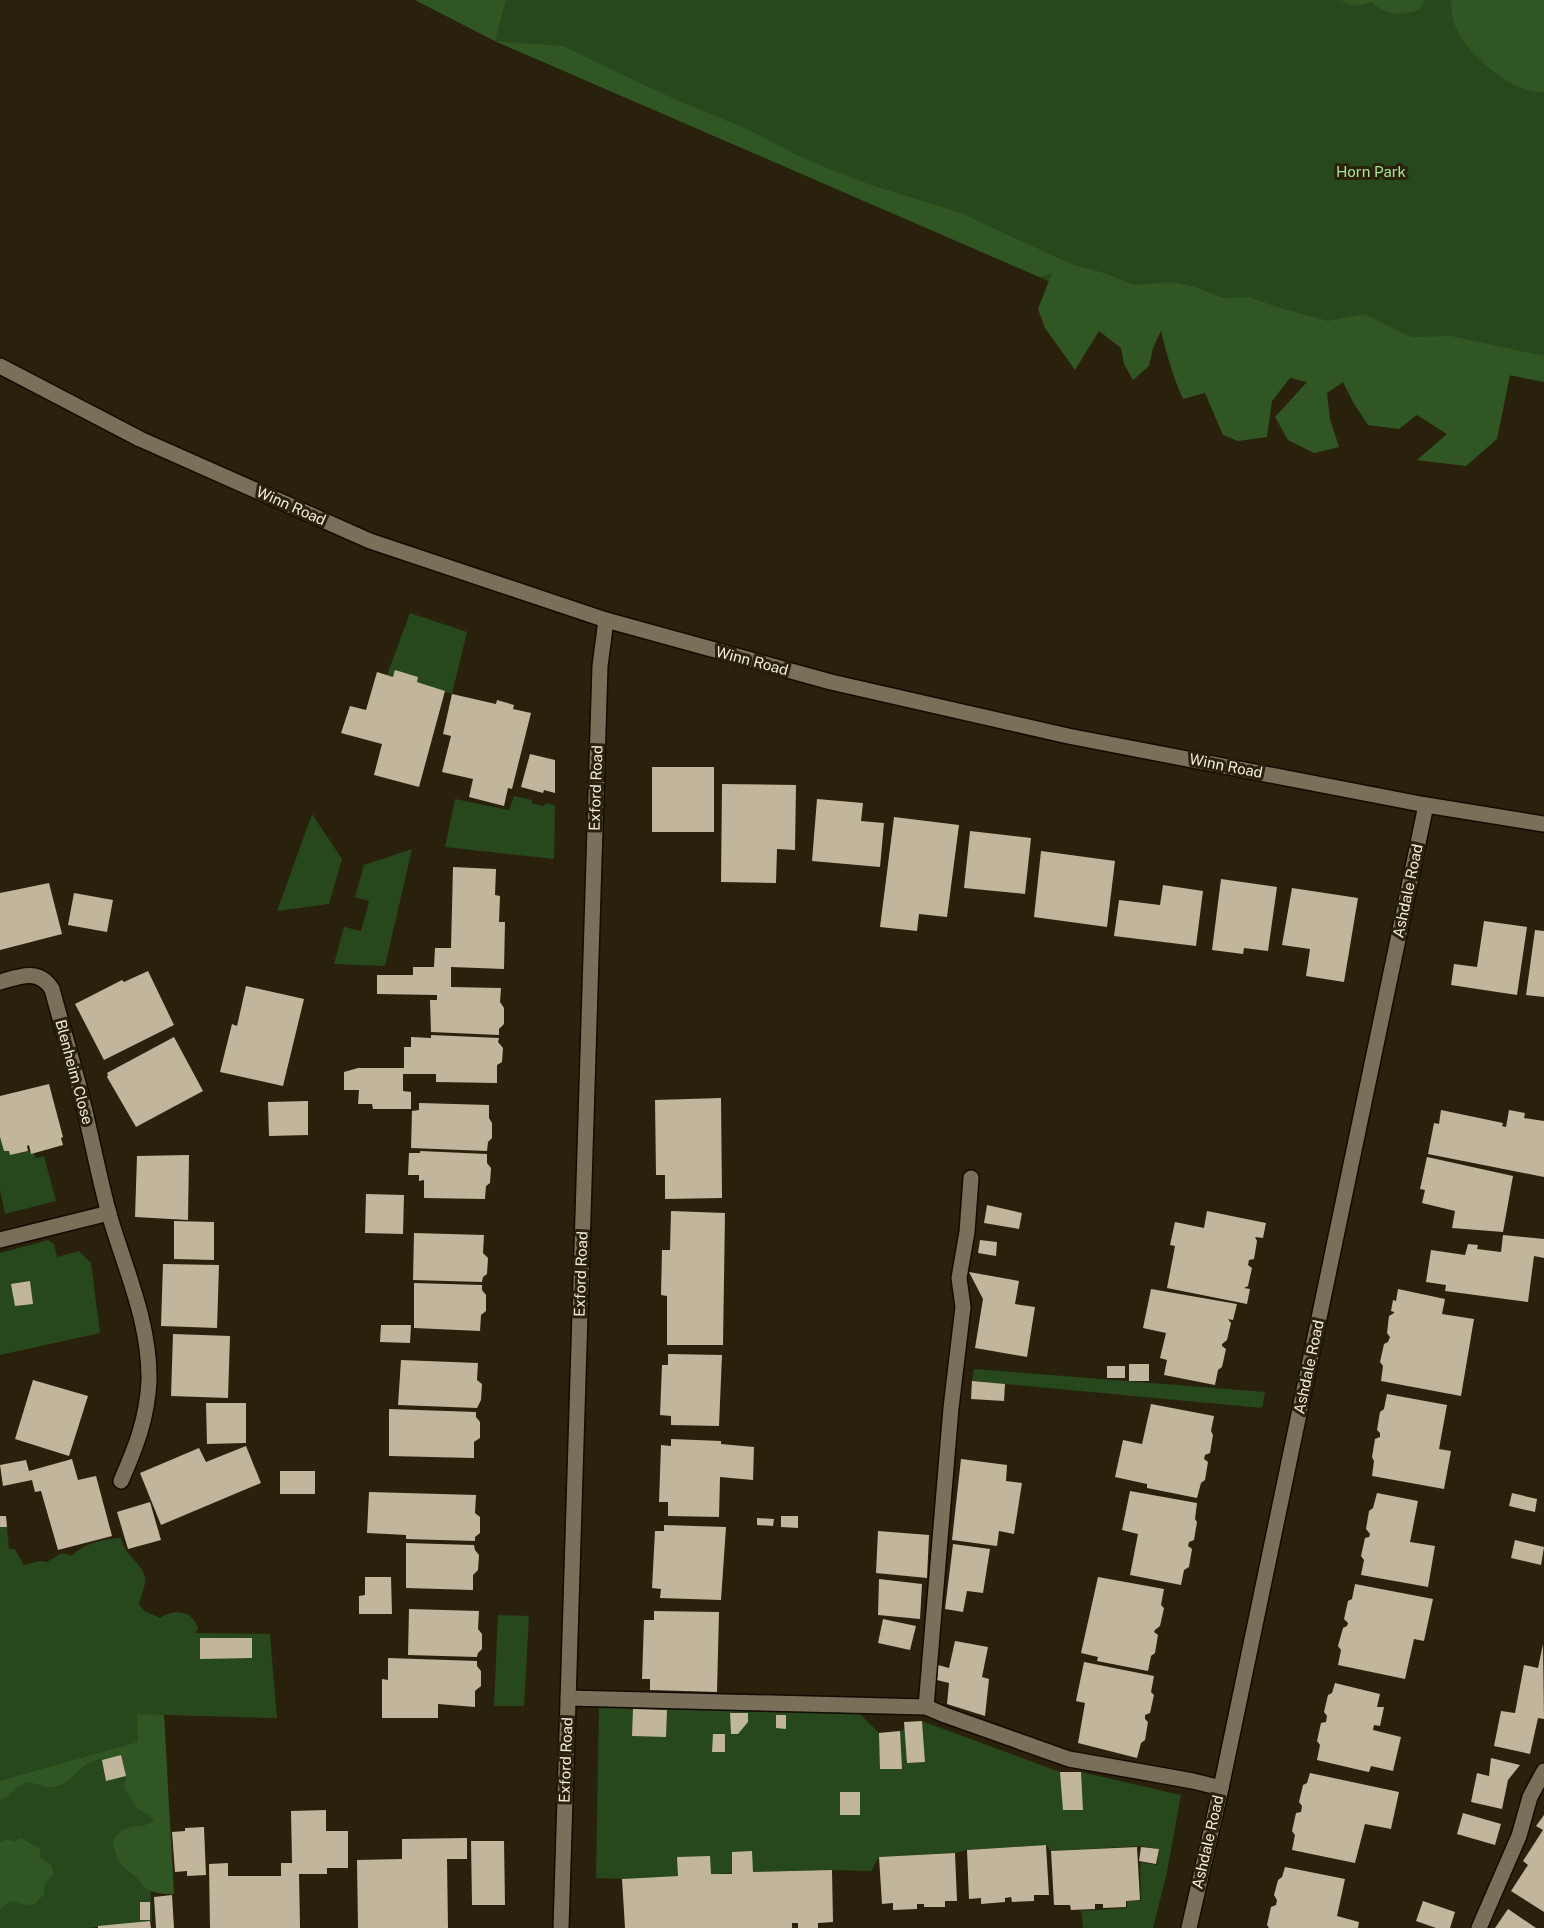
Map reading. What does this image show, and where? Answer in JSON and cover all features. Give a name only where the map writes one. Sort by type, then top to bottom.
[{"type":"street","name":"Winn Road","points":[[0,366],[140,439],[370,541],[606,620],[831,682],[1068,736],[1426,805],[1544,824]]},
{"type":"street","name":"Exford Road","points":[[561,1928],[600,666],[606,620]]},
{"type":"street","name":"Ashdale Road","points":[[1188,1928],[1221,1788],[1426,805]]},
{"type":"street","name":"Blenheim Close","points":[[0,982],[20,976],[38,976],[52,989],[83,1102],[109,1213],[145,1330],[149,1382],[139,1439],[121,1481]]},
{"type":"street","points":[[926,1707],[951,1408],[963,1307],[959,1278],[967,1232],[971,1178]]},
{"type":"street","points":[[0,1240],[109,1213]]},
{"type":"street","points":[[568,1698],[926,1707],[1069,1759],[1221,1788]]},
{"type":"street","points":[[1479,1928],[1517,1842],[1530,1797],[1544,1771]]},
{"type":"green space","name":"Horn Park","points":[[415,0],[1544,0],[1544,382],[1064,288],[495,41]]},
{"type":"green space","points":[[415,0],[506,0],[495,41]]},
{"type":"green space","points":[[1341,0],[1425,0],[1419,10],[1399,14],[1384,10],[1372,2],[1356,6]]},
{"type":"green space","points":[[1451,0],[1544,0],[1544,92],[1519,87],[1481,61],[1462,39],[1456,28]]},
{"type":"green space","points":[[495,41],[563,46],[663,94],[751,131],[802,158],[868,184],[961,213],[1071,264],[1104,273],[1134,285],[1173,282],[1195,287],[1223,298],[1249,297],[1328,321],[1365,314],[1411,337],[1451,336],[1544,356],[1544,382],[1510,375],[1497,439],[1466,466],[1417,460],[1447,434],[1417,415],[1399,429],[1368,425],[1343,382],[1327,393],[1330,419],[1339,447],[1314,453],[1288,440],[1275,417],[1307,382],[1290,378],[1272,401],[1267,437],[1238,441],[1223,435],[1205,393],[1183,399],[1170,366],[1161,331],[1153,348],[1149,366],[1133,380],[1124,364],[1121,348],[1099,331],[1075,370],[1045,328],[1038,309],[1052,273],[1040,277]]},
{"type":"green space","points":[[410,613],[467,632],[452,694],[417,682],[418,677],[387,675]]},
{"type":"green space","points":[[514,796],[532,800],[532,803],[544,806],[545,803],[555,805],[554,859],[445,847],[455,799],[509,810]]},
{"type":"green space","points":[[312,814],[342,859],[329,904],[277,911]]},
{"type":"green space","points":[[412,849],[385,966],[334,964],[344,927],[361,931],[369,901],[355,897],[364,865]]},
{"type":"green space","points":[[0,1137],[4,1151],[9,1151],[10,1155],[30,1151],[36,1158],[44,1156],[56,1201],[5,1214],[0,1190]]},
{"type":"green space","points":[[48,1240],[54,1244],[57,1257],[79,1251],[91,1263],[100,1333],[0,1355],[0,1253]]},
{"type":"green space","points":[[974,1369],[1265,1392],[1262,1408],[972,1381]]},
{"type":"green space","points":[[0,1527],[7,1527],[9,1549],[15,1549],[24,1565],[40,1561],[47,1562],[62,1553],[72,1556],[81,1548],[95,1542],[121,1538],[126,1550],[141,1568],[145,1578],[139,1605],[145,1611],[160,1618],[177,1612],[188,1615],[196,1623],[198,1629],[195,1633],[270,1634],[277,1718],[164,1715],[170,1844],[149,1851],[152,1921],[88,1928],[0,1928]]},
{"type":"green space","points":[[498,1615],[529,1616],[524,1706],[494,1706]]},
{"type":"green space","points":[[599,1705],[859,1713],[879,1733],[905,1729],[925,1762],[922,1721],[1060,1772],[1081,1772],[1181,1795],[1167,1872],[1153,1928],[1083,1928],[1081,1911],[1127,1908],[1127,1901],[1141,1901],[1140,1862],[1157,1865],[1159,1849],[1141,1846],[1051,1851],[1046,1845],[879,1857],[871,1871],[753,1872],[622,1879],[596,1878]]},
{"type":"green space","points":[[137,1714],[164,1715],[174,1894],[158,1893],[146,1889],[117,1857],[113,1840],[122,1830],[133,1826],[143,1826],[154,1821],[138,1809],[124,1788],[126,1776],[121,1755],[89,1763],[69,1780],[54,1787],[22,1784],[0,1800],[0,1781],[138,1742]]},
{"type":"green space","points":[[21,1838],[40,1849],[40,1857],[51,1865],[54,1874],[44,1884],[44,1894],[35,1904],[25,1905],[10,1901],[0,1909],[0,1842],[7,1839],[14,1842]]},
{"type":"building","points":[[395,670],[418,677],[417,682],[445,691],[419,787],[374,775],[382,744],[341,733],[350,706],[366,710],[377,672],[393,677]]},
{"type":"building","points":[[452,694],[496,704],[497,700],[514,705],[513,709],[531,713],[512,789],[508,788],[504,806],[469,797],[473,779],[442,772],[451,736],[443,734]]},
{"type":"building","points":[[530,754],[555,760],[555,793],[544,790],[543,793],[521,787]]},
{"type":"building","points":[[652,767],[714,767],[714,832],[652,832]]},
{"type":"building","points":[[722,784],[796,785],[795,850],[777,849],[776,883],[721,882]]},
{"type":"building","points":[[817,799],[863,803],[861,821],[884,823],[880,867],[812,861]]},
{"type":"building","points":[[894,817],[959,825],[947,917],[919,914],[917,931],[880,927]]},
{"type":"building","points":[[970,831],[1031,838],[1025,894],[964,888]]},
{"type":"building","points":[[1041,851],[1115,861],[1107,927],[1034,917]]},
{"type":"building","points":[[453,867],[496,869],[495,895],[500,896],[499,922],[505,922],[504,969],[451,967],[451,987],[501,988],[500,1002],[504,1008],[504,1024],[499,1029],[499,1035],[431,1032],[430,1000],[437,1000],[437,995],[377,994],[377,975],[413,975],[413,967],[434,967],[435,948],[451,948]]},
{"type":"building","points":[[1221,879],[1277,887],[1268,951],[1244,948],[1243,954],[1212,950]]},
{"type":"building","points":[[49,883],[62,934],[0,950],[0,893]]},
{"type":"building","points":[[1163,885],[1203,891],[1196,946],[1114,936],[1119,900],[1160,905]]},
{"type":"building","points":[[1292,888],[1358,898],[1344,982],[1306,976],[1310,949],[1282,945]]},
{"type":"building","points":[[74,893],[113,900],[107,932],[68,925]]},
{"type":"building","points":[[1484,921],[1527,927],[1517,995],[1451,985],[1454,964],[1477,967]]},
{"type":"building","points":[[1535,930],[1544,931],[1544,997],[1526,995]]},
{"type":"building","points":[[148,971],[174,1025],[104,1060],[75,1004],[122,980],[124,982]]},
{"type":"building","points":[[246,986],[304,999],[283,1086],[220,1072],[232,1024],[237,1026]]},
{"type":"building","points":[[431,1035],[499,1038],[498,1042],[503,1048],[502,1062],[497,1065],[497,1083],[436,1082],[436,1074],[403,1074],[403,1091],[411,1092],[411,1109],[373,1109],[372,1104],[358,1104],[359,1090],[344,1090],[344,1072],[358,1068],[404,1068],[404,1047],[411,1047],[411,1037],[431,1038]]},
{"type":"building","points":[[174,1037],[203,1091],[136,1127],[107,1077],[107,1073]]},
{"type":"building","points":[[49,1084],[63,1145],[31,1154],[29,1145],[27,1146],[28,1151],[10,1155],[9,1151],[4,1151],[0,1137],[0,1096]]},
{"type":"building","points":[[721,1098],[722,1198],[665,1199],[665,1175],[656,1175],[655,1100]]},
{"type":"building","points":[[308,1101],[308,1135],[269,1136],[268,1102]]},
{"type":"building","points":[[419,1103],[489,1105],[492,1138],[488,1142],[487,1151],[411,1148],[412,1111],[419,1110]]},
{"type":"building","points":[[1441,1110],[1503,1123],[1502,1126],[1506,1127],[1509,1110],[1525,1113],[1524,1118],[1544,1121],[1544,1177],[1428,1154],[1434,1123],[1439,1124]]},
{"type":"building","points":[[420,1151],[487,1154],[487,1163],[491,1168],[490,1183],[486,1186],[485,1199],[424,1198],[424,1180],[419,1181],[419,1175],[408,1175],[409,1153],[420,1153]]},
{"type":"building","points":[[189,1155],[188,1220],[135,1217],[137,1156]]},
{"type":"building","points":[[1427,1157],[1513,1176],[1503,1232],[1452,1228],[1455,1211],[1422,1203],[1425,1190],[1420,1189]]},
{"type":"building","points":[[366,1194],[404,1195],[403,1234],[365,1233]]},
{"type":"building","points":[[987,1205],[1022,1213],[1019,1229],[984,1223]]},
{"type":"building","points":[[671,1211],[725,1213],[723,1345],[667,1345],[667,1296],[661,1295],[662,1250],[670,1250]]},
{"type":"building","points":[[1207,1211],[1266,1223],[1263,1238],[1255,1237],[1257,1241],[1254,1259],[1249,1260],[1248,1265],[1252,1268],[1248,1286],[1244,1288],[1250,1289],[1247,1304],[1167,1288],[1175,1246],[1170,1245],[1175,1222],[1204,1228]]},
{"type":"building","points":[[174,1221],[214,1222],[214,1260],[174,1259]]},
{"type":"building","points":[[414,1233],[484,1235],[483,1253],[488,1258],[487,1274],[483,1277],[482,1282],[413,1280]]},
{"type":"building","points":[[1503,1235],[1544,1239],[1544,1258],[1534,1256],[1528,1302],[1445,1291],[1446,1285],[1426,1282],[1431,1250],[1465,1255],[1468,1244],[1478,1245],[1477,1249],[1501,1252]]},
{"type":"building","points":[[980,1240],[997,1242],[996,1256],[978,1253]]},
{"type":"building","points":[[163,1264],[219,1265],[217,1328],[161,1326]]},
{"type":"building","points":[[969,1272],[1019,1281],[1015,1304],[1035,1307],[1027,1357],[975,1348],[983,1299]]},
{"type":"building","points":[[30,1281],[33,1304],[15,1306],[11,1284]]},
{"type":"building","points":[[414,1283],[482,1285],[482,1290],[486,1295],[486,1311],[481,1315],[480,1331],[414,1328]]},
{"type":"building","points":[[1151,1289],[1237,1304],[1233,1320],[1228,1319],[1231,1323],[1227,1340],[1222,1344],[1226,1349],[1215,1385],[1164,1375],[1167,1360],[1160,1358],[1166,1333],[1143,1328]]},
{"type":"building","points":[[1398,1289],[1445,1299],[1442,1314],[1474,1319],[1461,1396],[1381,1381],[1383,1366],[1380,1362],[1384,1344],[1390,1337],[1387,1333],[1389,1316],[1394,1313],[1391,1311]]},
{"type":"building","points":[[381,1325],[411,1325],[410,1343],[380,1342]]},
{"type":"building","points":[[173,1334],[230,1336],[228,1398],[171,1396]]},
{"type":"building","points":[[668,1354],[722,1355],[719,1426],[671,1425],[671,1416],[660,1415],[662,1365],[668,1365]]},
{"type":"building","points":[[401,1360],[478,1363],[477,1380],[482,1384],[481,1400],[477,1408],[398,1405]]},
{"type":"building","points":[[1129,1364],[1149,1364],[1149,1381],[1129,1381]]},
{"type":"building","points":[[1107,1366],[1125,1366],[1125,1378],[1107,1378]]},
{"type":"building","points":[[33,1380],[88,1396],[69,1456],[15,1439]]},
{"type":"building","points":[[972,1381],[1005,1384],[1004,1401],[971,1399]]},
{"type":"building","points":[[1387,1394],[1447,1405],[1439,1449],[1451,1451],[1444,1489],[1372,1476],[1375,1439],[1380,1437],[1377,1430],[1380,1412],[1384,1409]]},
{"type":"building","points":[[206,1403],[246,1403],[246,1443],[207,1444]]},
{"type":"building","points":[[1151,1404],[1214,1416],[1210,1453],[1205,1455],[1204,1459],[1208,1462],[1205,1480],[1201,1483],[1197,1498],[1147,1488],[1147,1484],[1115,1477],[1123,1440],[1142,1444]]},
{"type":"building","points":[[389,1409],[476,1412],[476,1417],[480,1422],[480,1438],[474,1442],[474,1458],[389,1456]]},
{"type":"building","points":[[671,1439],[721,1441],[721,1444],[754,1447],[753,1480],[720,1477],[719,1517],[668,1516],[668,1502],[659,1502],[661,1445],[671,1446]]},
{"type":"building","points":[[246,1446],[261,1483],[161,1525],[140,1473],[199,1448],[206,1462]]},
{"type":"building","points":[[72,1459],[78,1480],[96,1476],[112,1536],[58,1550],[41,1491],[35,1492],[32,1480],[3,1486],[0,1465],[26,1460],[29,1471]]},
{"type":"building","points":[[961,1459],[1007,1465],[1006,1481],[1022,1483],[1014,1534],[999,1531],[997,1546],[952,1540]]},
{"type":"building","points":[[280,1471],[315,1471],[315,1494],[280,1494]]},
{"type":"building","points":[[1130,1491],[1197,1503],[1194,1540],[1189,1542],[1188,1546],[1192,1549],[1189,1567],[1184,1570],[1181,1585],[1130,1575],[1138,1534],[1122,1530]]},
{"type":"building","points":[[369,1492],[476,1495],[475,1513],[480,1517],[480,1533],[475,1537],[475,1541],[406,1539],[406,1535],[367,1533]]},
{"type":"building","points":[[1377,1493],[1418,1501],[1410,1542],[1435,1546],[1428,1587],[1361,1575],[1364,1560],[1361,1556],[1365,1538],[1370,1534],[1366,1529],[1369,1511],[1373,1508]]},
{"type":"building","points":[[1512,1493],[1537,1499],[1535,1512],[1509,1506]]},
{"type":"building","points":[[150,1502],[161,1540],[128,1549],[117,1512]]},
{"type":"building","points":[[0,1516],[6,1516],[7,1527],[0,1527]]},
{"type":"building","points":[[781,1516],[798,1516],[798,1528],[781,1527]]},
{"type":"building","points":[[757,1518],[774,1519],[773,1526],[757,1525]]},
{"type":"building","points":[[664,1525],[726,1527],[721,1600],[660,1598],[661,1589],[652,1588],[655,1531],[664,1531]]},
{"type":"building","points":[[878,1531],[929,1535],[927,1578],[876,1573]]},
{"type":"building","points":[[1515,1540],[1544,1547],[1541,1565],[1511,1558]]},
{"type":"building","points":[[406,1543],[474,1545],[479,1555],[478,1570],[473,1575],[473,1590],[406,1588]]},
{"type":"building","points":[[953,1544],[990,1549],[983,1593],[967,1591],[963,1612],[945,1609]]},
{"type":"building","points":[[365,1577],[391,1577],[392,1614],[359,1614],[359,1596],[365,1595]]},
{"type":"building","points":[[1098,1577],[1164,1589],[1161,1605],[1164,1608],[1160,1626],[1154,1632],[1158,1635],[1155,1653],[1151,1656],[1148,1671],[1097,1661],[1098,1657],[1081,1653]]},
{"type":"building","points":[[879,1579],[922,1584],[920,1619],[878,1615]]},
{"type":"building","points":[[1355,1584],[1433,1599],[1424,1641],[1414,1639],[1405,1679],[1338,1665],[1341,1650],[1338,1646],[1343,1628],[1348,1623],[1344,1619]]},
{"type":"building","points":[[409,1609],[479,1611],[478,1629],[482,1634],[482,1649],[477,1657],[408,1655]]},
{"type":"building","points":[[654,1611],[719,1612],[717,1692],[650,1690],[650,1679],[642,1679],[644,1620],[654,1620]]},
{"type":"building","points":[[883,1619],[916,1626],[910,1650],[878,1643]]},
{"type":"building","points":[[200,1638],[252,1638],[252,1658],[200,1659]]},
{"type":"building","points":[[955,1641],[988,1647],[982,1677],[989,1679],[985,1716],[947,1704],[949,1683],[937,1680],[938,1665],[949,1668]]},
{"type":"building","points":[[1543,1644],[1544,1719],[1538,1718],[1530,1754],[1494,1746],[1501,1711],[1515,1713],[1524,1665],[1538,1668]]},
{"type":"building","points":[[388,1658],[477,1661],[477,1666],[481,1671],[481,1686],[475,1691],[475,1707],[438,1704],[438,1718],[382,1718],[382,1679],[388,1680]]},
{"type":"building","points":[[1084,1662],[1154,1676],[1151,1692],[1154,1695],[1150,1713],[1145,1715],[1148,1722],[1145,1740],[1141,1743],[1137,1758],[1078,1743],[1085,1703],[1076,1701]]},
{"type":"building","points":[[1335,1683],[1380,1694],[1377,1707],[1384,1707],[1380,1726],[1374,1725],[1373,1730],[1401,1737],[1393,1771],[1371,1766],[1369,1772],[1317,1760],[1320,1745],[1317,1741],[1321,1723],[1326,1722],[1327,1716],[1324,1712],[1328,1695],[1332,1693]]},
{"type":"building","points":[[633,1709],[667,1710],[666,1737],[632,1736]]},
{"type":"building","points":[[730,1713],[748,1713],[748,1722],[738,1734],[731,1734]]},
{"type":"building","points":[[776,1715],[786,1715],[786,1729],[776,1728]]},
{"type":"building","points":[[922,1721],[925,1762],[907,1763],[904,1722]]},
{"type":"building","points":[[900,1731],[902,1769],[880,1769],[879,1733]]},
{"type":"building","points":[[713,1734],[725,1734],[725,1752],[712,1752]]},
{"type":"building","points":[[121,1755],[126,1776],[106,1781],[102,1760]]},
{"type":"building","points":[[1491,1758],[1520,1765],[1508,1780],[1502,1809],[1471,1802],[1477,1773],[1489,1776]]},
{"type":"building","points":[[1060,1772],[1081,1772],[1083,1810],[1063,1810]]},
{"type":"building","points":[[1310,1773],[1399,1792],[1391,1829],[1365,1824],[1355,1863],[1292,1850],[1295,1835],[1292,1831],[1296,1813],[1301,1812],[1302,1806],[1299,1802],[1303,1785],[1307,1783]]},
{"type":"building","points":[[840,1792],[860,1792],[860,1815],[840,1815]]},
{"type":"building","points":[[326,1810],[326,1831],[348,1831],[348,1868],[327,1868],[327,1874],[299,1874],[300,1928],[210,1928],[209,1864],[228,1863],[228,1876],[281,1876],[281,1863],[292,1863],[291,1811]]},
{"type":"building","points":[[1463,1813],[1501,1824],[1495,1845],[1457,1834]]},
{"type":"building","points":[[1544,1815],[1544,1912],[1511,1891],[1528,1865],[1523,1861],[1543,1830],[1536,1826]]},
{"type":"building","points":[[204,1827],[206,1875],[187,1876],[187,1871],[175,1872],[172,1832],[185,1831],[185,1828]]},
{"type":"building","points":[[467,1838],[467,1859],[447,1859],[448,1928],[358,1928],[357,1860],[402,1859],[402,1839]]},
{"type":"building","points":[[471,1841],[504,1841],[505,1905],[472,1905]]},
{"type":"building","points":[[1046,1845],[1049,1895],[1034,1895],[1034,1901],[1012,1902],[1011,1897],[1005,1898],[1005,1902],[981,1904],[981,1898],[969,1899],[967,1850]]},
{"type":"building","points":[[1137,1847],[1140,1900],[1126,1901],[1126,1907],[1103,1908],[1103,1904],[1095,1904],[1095,1909],[1071,1910],[1070,1905],[1054,1905],[1051,1851]]},
{"type":"building","points":[[1141,1847],[1159,1849],[1156,1864],[1139,1861]]},
{"type":"building","points":[[752,1851],[753,1872],[832,1870],[833,1922],[818,1923],[818,1928],[798,1928],[798,1923],[792,1923],[792,1928],[625,1928],[622,1879],[678,1876],[677,1857],[710,1856],[711,1874],[732,1874],[732,1852]]},
{"type":"building","points":[[955,1853],[957,1901],[945,1901],[945,1907],[924,1907],[924,1904],[917,1904],[917,1909],[893,1910],[893,1903],[882,1904],[879,1857]]},
{"type":"building","points":[[1285,1867],[1345,1879],[1337,1916],[1359,1922],[1358,1928],[1269,1928],[1267,1925],[1271,1907],[1276,1905],[1277,1900],[1274,1895]]},
{"type":"building","points":[[172,1895],[174,1928],[156,1928],[154,1897]]},
{"type":"building","points":[[1423,1901],[1455,1912],[1450,1928],[1436,1928],[1416,1921]]},
{"type":"building","points":[[140,1902],[150,1902],[150,1920],[140,1920]]},
{"type":"building","points":[[1508,1909],[1536,1928],[1495,1928]]},
{"type":"building","points":[[150,1921],[151,1928],[98,1928],[98,1926]]}]
